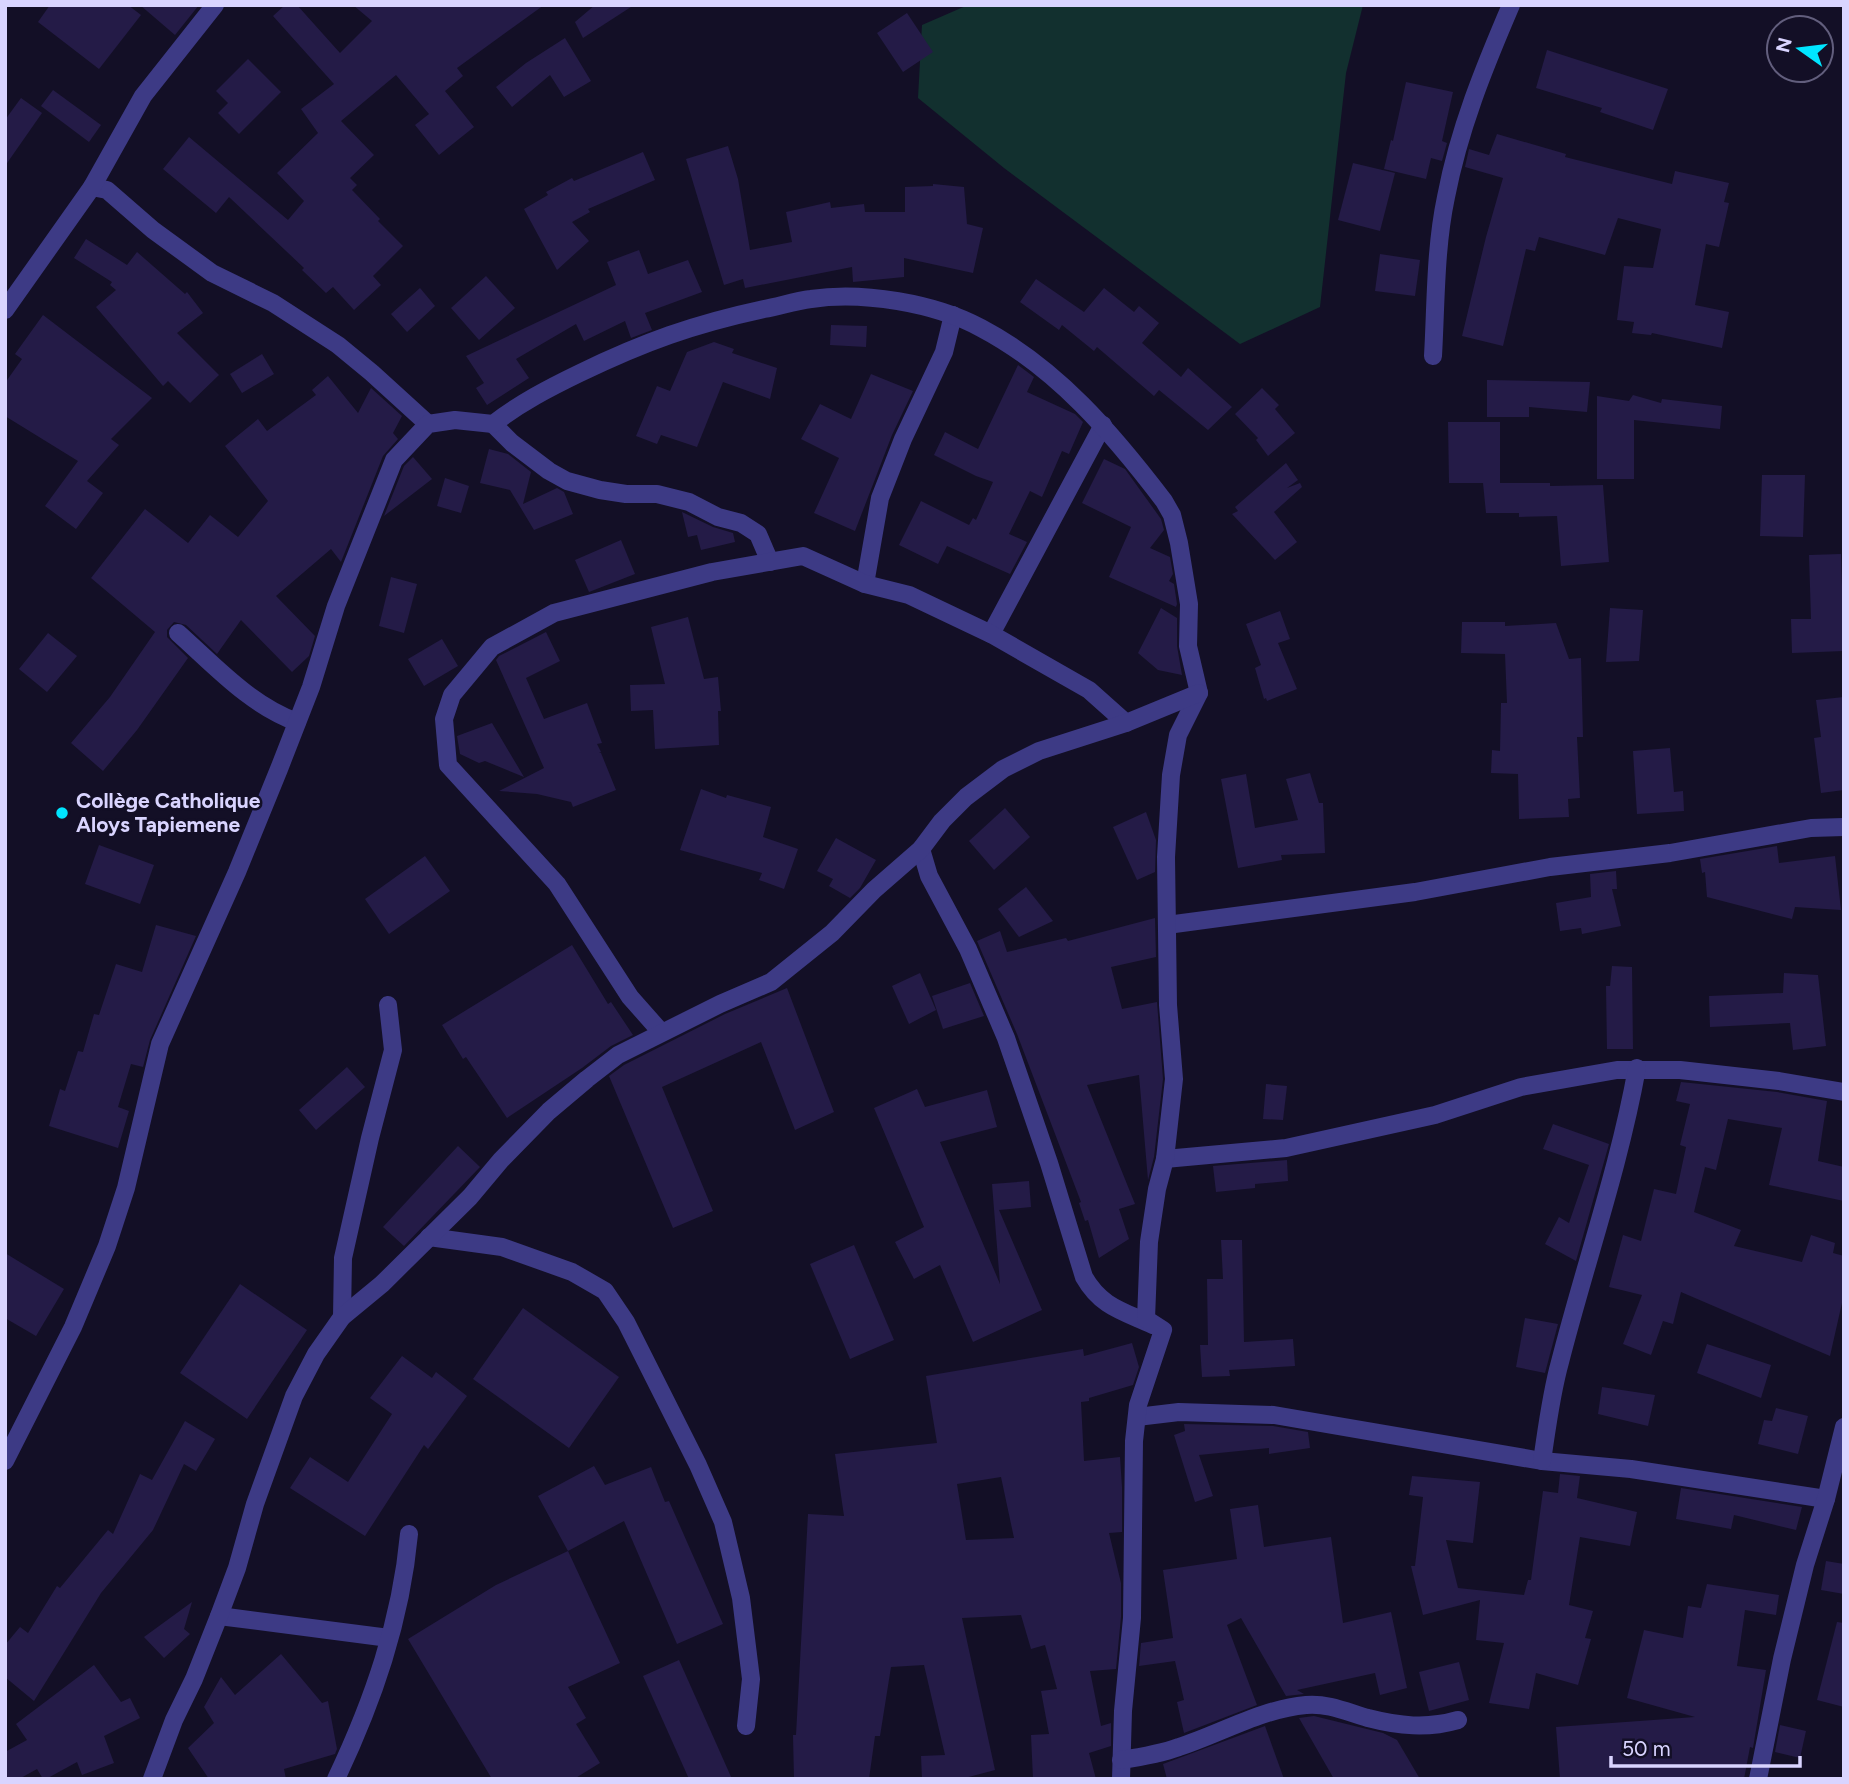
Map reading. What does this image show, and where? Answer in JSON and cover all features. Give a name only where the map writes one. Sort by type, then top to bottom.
[{"type":"street","points":[[5,310],[92,187],[142,96],[215,5]]},
{"type":"street","points":[[1433,356],[1437,279],[1446,198],[1474,94],[1511,5]]},
{"type":"street","points":[[92,187],[107,190],[153,230],[212,273],[282,309],[338,345],[428,424]]},
{"type":"street","points":[[493,424],[516,405],[622,353],[715,319],[812,298],[892,300],[953,315],[981,328],[1045,372],[1075,396],[1103,425],[1144,476],[1172,515],[1189,604],[1188,646],[1199,693],[1178,735],[1171,775],[1166,857],[1168,1005],[1174,1079],[1165,1159],[1157,1189],[1149,1242],[1146,1319],[1163,1330]]},
{"type":"street","points":[[864,584],[880,498],[903,439],[944,352],[953,315]]},
{"type":"street","points":[[5,1461],[73,1327],[107,1246],[126,1188],[160,1044],[237,872],[297,722],[336,606],[394,460],[428,424],[455,420],[493,424],[512,443],[567,481],[600,491],[657,494],[689,502],[718,517],[741,523],[758,534],[770,562]]},
{"type":"street","points":[[991,634],[1103,425]]},
{"type":"street","points":[[661,1032],[615,975],[557,884],[448,765],[444,719],[452,695],[492,646],[554,613],[712,572],[803,556],[864,584],[909,594],[991,634],[1089,690],[1126,723]]},
{"type":"street","points":[[178,633],[259,704],[275,714],[297,722]]},
{"type":"street","points":[[152,1779],[237,1568],[255,1504],[294,1396],[316,1354],[342,1317],[382,1284],[470,1197],[501,1160],[549,1111],[618,1055],[661,1032],[771,982],[832,933],[874,890],[921,849],[942,821],[966,797],[1003,769],[1039,751],[1126,723],[1199,693]]},
{"type":"street","points":[[1167,925],[1415,892],[1550,867],[1670,853],[1811,828],[1844,827]]},
{"type":"street","points":[[921,849],[929,876],[968,948],[1006,1038],[1084,1277],[1094,1294],[1105,1303],[1163,1330]]},
{"type":"street","points":[[342,1317],[343,1258],[393,1050],[388,1005]]},
{"type":"street","points":[[1165,1159],[1286,1148],[1435,1115],[1521,1087],[1637,1068],[1723,1074],[1844,1092]]},
{"type":"street","points":[[1542,1461],[1559,1363],[1626,1126],[1637,1068]]},
{"type":"street","points":[[429,1237],[502,1247],[572,1272],[605,1291],[626,1322],[698,1465],[723,1522],[741,1598],[751,1679],[746,1726]]},
{"type":"street","points":[[1121,1779],[1123,1711],[1132,1618],[1134,1441],[1138,1405],[1163,1330]]},
{"type":"street","points":[[1137,1417],[1179,1412],[1274,1415],[1542,1461],[1631,1469],[1826,1499]]},
{"type":"street","points":[[1758,1779],[1782,1659],[1844,1427]]},
{"type":"street","points":[[336,1779],[368,1708],[400,1606],[409,1534]]},
{"type":"street","points":[[219,1616],[389,1638]]},
{"type":"street","points":[[1121,1760],[1153,1755],[1179,1747],[1282,1708],[1309,1705],[1337,1707],[1394,1724],[1417,1727],[1439,1726],[1458,1720]]},
{"type":"green space","points":[[968,5],[1363,5],[1346,73],[1320,307],[1240,344],[1004,168],[918,98],[922,25]]},
{"type":"building","points":[[50,5],[128,5],[141,15],[99,69],[38,22]]},
{"type":"building","points":[[140,5],[199,5],[175,35]]},
{"type":"building","points":[[285,5],[297,5],[340,53],[372,21],[353,5],[544,5],[457,68],[463,76],[445,91],[474,127],[439,155],[415,125],[429,114],[396,75],[341,121],[374,155],[350,178],[357,185],[352,190],[403,246],[373,276],[381,285],[354,310],[333,287],[326,293],[302,270],[304,268],[229,197],[216,213],[163,169],[189,137],[288,220],[304,201],[277,173],[318,133],[301,109],[334,84],[273,16]]},
{"type":"building","points":[[595,5],[634,5],[583,38],[575,22]]},
{"type":"building","points":[[907,13],[933,52],[903,72],[877,33]]},
{"type":"building","points":[[565,38],[591,81],[564,97],[550,75],[512,107],[496,87],[526,63]]},
{"type":"building","points":[[1547,50],[1668,89],[1653,130],[1600,112],[1602,108],[1536,88]]},
{"type":"building","points":[[248,59],[281,92],[239,134],[218,113],[228,103],[216,91]]},
{"type":"building","points":[[1406,82],[1453,92],[1442,141],[1447,143],[1442,161],[1431,158],[1426,179],[1384,169]]},
{"type":"building","points":[[53,90],[101,125],[89,142],[41,106]]},
{"type":"building","points":[[21,98],[42,113],[5,166],[5,120]]},
{"type":"building","points":[[1497,134],[1566,154],[1565,157],[1672,184],[1675,171],[1729,183],[1724,202],[1729,203],[1719,247],[1706,244],[1695,305],[1729,312],[1722,348],[1652,333],[1632,333],[1634,322],[1617,320],[1624,266],[1653,268],[1661,229],[1618,218],[1605,255],[1539,237],[1535,251],[1526,249],[1503,346],[1462,336],[1503,178],[1465,167],[1469,149],[1489,155]]},
{"type":"building","points":[[728,146],[738,179],[750,250],[792,242],[786,212],[830,202],[831,208],[864,204],[865,212],[905,212],[905,187],[933,184],[964,187],[967,224],[983,228],[973,273],[904,258],[904,277],[853,282],[852,267],[745,288],[743,279],[724,285],[686,159]]},
{"type":"building","points":[[643,152],[655,180],[588,209],[590,212],[572,222],[589,241],[557,270],[524,209],[548,195],[546,192],[572,178],[574,181]]},
{"type":"building","points":[[1353,163],[1395,173],[1380,231],[1338,220]]},
{"type":"building","points":[[86,239],[127,265],[137,252],[185,294],[187,292],[203,313],[177,333],[219,375],[190,403],[168,381],[163,386],[96,307],[116,290],[110,285],[112,282],[74,258]]},
{"type":"building","points":[[639,250],[648,274],[688,260],[702,292],[645,313],[652,330],[631,338],[625,321],[584,341],[576,324],[516,359],[529,378],[487,405],[476,388],[484,383],[466,356],[616,285],[607,262]]},
{"type":"building","points":[[1380,254],[1420,260],[1415,296],[1375,291]]},
{"type":"building","points":[[486,276],[515,308],[479,340],[451,308]]},
{"type":"building","points":[[1036,279],[1084,312],[1104,288],[1134,312],[1139,306],[1159,323],[1142,343],[1181,377],[1188,368],[1232,407],[1208,430],[1159,390],[1154,396],[1097,347],[1094,351],[1062,325],[1059,330],[1020,302]]},
{"type":"building","points":[[420,288],[435,306],[407,332],[391,314]]},
{"type":"building","points":[[43,315],[152,398],[111,439],[119,445],[87,481],[103,493],[76,529],[45,506],[78,461],[5,416],[5,383],[22,359],[15,354]]},
{"type":"building","points":[[831,325],[867,326],[866,347],[830,345]]},
{"type":"building","points":[[714,342],[734,349],[732,353],[777,368],[770,399],[723,382],[697,447],[661,435],[657,444],[636,436],[657,386],[670,391],[687,352]]},
{"type":"building","points":[[262,354],[274,374],[242,393],[230,374]]},
{"type":"building","points":[[1018,365],[1034,377],[1027,392],[1075,414],[1083,422],[1069,454],[1062,451],[1042,497],[1030,491],[1009,534],[1027,542],[1010,574],[947,546],[938,564],[899,545],[921,501],[969,525],[973,518],[976,520],[993,482],[934,455],[945,432],[978,449]]},
{"type":"building","points":[[871,374],[913,391],[892,435],[855,531],[814,513],[839,458],[801,439],[820,404],[851,419]]},
{"type":"building","points":[[328,376],[358,413],[371,388],[402,416],[393,433],[398,439],[383,456],[341,562],[331,549],[276,596],[315,636],[309,656],[292,672],[241,620],[217,654],[186,625],[174,622],[167,630],[167,637],[188,658],[137,730],[103,771],[71,743],[110,697],[155,632],[91,578],[145,509],[188,543],[210,515],[238,537],[268,501],[225,446],[258,419],[267,431],[316,395],[312,390]]},
{"type":"building","points":[[1487,380],[1590,382],[1587,412],[1529,407],[1529,417],[1487,417]]},
{"type":"building","points":[[1262,388],[1279,405],[1275,409],[1295,433],[1268,456],[1256,440],[1258,438],[1235,414]]},
{"type":"building","points":[[1633,395],[1661,403],[1662,399],[1722,406],[1720,429],[1634,420],[1634,479],[1597,479],[1597,396],[1629,401]]},
{"type":"building","points":[[1448,422],[1500,422],[1500,483],[1449,483]]},
{"type":"building","points":[[489,449],[508,454],[531,472],[523,504],[557,488],[564,492],[573,514],[534,530],[510,490],[480,483]]},
{"type":"building","points":[[413,457],[432,479],[384,516],[404,466]]},
{"type":"building","points":[[1104,459],[1125,469],[1161,519],[1164,530],[1150,548],[1170,557],[1173,574],[1169,581],[1174,584],[1176,607],[1109,577],[1131,527],[1082,503]]},
{"type":"building","points":[[1286,463],[1298,480],[1287,488],[1300,483],[1302,487],[1274,512],[1297,542],[1275,560],[1232,514],[1238,511],[1235,507]]},
{"type":"building","points":[[1762,475],[1805,475],[1803,537],[1760,536]]},
{"type":"building","points":[[445,478],[469,486],[461,513],[437,506]]},
{"type":"building","points":[[1483,483],[1603,485],[1609,562],[1561,566],[1557,516],[1519,517],[1519,513],[1486,513]]},
{"type":"building","points":[[682,512],[733,533],[735,542],[701,550],[697,535],[688,537]]},
{"type":"building","points":[[621,540],[635,574],[589,592],[575,560]]},
{"type":"building","points":[[1841,554],[1844,651],[1792,653],[1791,619],[1811,619],[1809,555]]},
{"type":"building","points":[[391,577],[417,584],[404,633],[379,626]]},
{"type":"building","points":[[1161,608],[1177,618],[1177,646],[1182,675],[1158,670],[1138,653]]},
{"type":"building","points":[[1610,608],[1643,610],[1639,661],[1606,662]]},
{"type":"building","points":[[1280,611],[1290,639],[1278,643],[1297,689],[1267,701],[1264,699],[1255,668],[1261,665],[1246,624]]},
{"type":"building","points":[[688,617],[704,679],[718,677],[721,711],[718,711],[719,745],[655,749],[653,710],[631,711],[630,685],[665,684],[651,627]]},
{"type":"building","points":[[1462,622],[1505,622],[1505,626],[1556,623],[1569,659],[1581,658],[1583,737],[1577,737],[1580,798],[1568,799],[1569,817],[1519,819],[1518,774],[1491,773],[1492,750],[1500,751],[1501,703],[1507,703],[1505,654],[1461,653]]},
{"type":"building","points":[[546,632],[560,661],[526,678],[544,719],[587,703],[602,743],[597,744],[601,752],[599,753],[616,790],[573,807],[571,802],[537,794],[499,791],[544,768],[496,660]]},
{"type":"building","points":[[48,633],[77,656],[47,692],[19,669]]},
{"type":"building","points":[[442,639],[458,666],[424,686],[408,659]]},
{"type":"building","points":[[1844,697],[1844,790],[1821,793],[1814,738],[1821,737],[1816,700]]},
{"type":"building","points":[[492,723],[524,777],[460,754],[457,736]]},
{"type":"building","points":[[1670,748],[1674,792],[1683,791],[1684,811],[1637,814],[1633,751]]},
{"type":"building","points":[[1310,773],[1319,803],[1323,803],[1325,853],[1281,855],[1282,860],[1238,868],[1221,779],[1246,774],[1255,828],[1298,820],[1286,779]]},
{"type":"building","points":[[701,789],[726,798],[727,795],[771,807],[763,837],[798,849],[784,889],[759,880],[762,873],[680,850]]},
{"type":"building","points":[[1005,808],[1030,837],[994,870],[969,841]]},
{"type":"building","points":[[1146,812],[1156,840],[1155,872],[1137,880],[1113,827]]},
{"type":"building","points":[[836,838],[876,860],[860,888],[850,898],[829,886],[833,879],[817,871]]},
{"type":"building","points":[[99,845],[154,865],[140,904],[85,884]]},
{"type":"building","points":[[1777,846],[1779,863],[1835,856],[1841,910],[1795,907],[1792,919],[1707,897],[1705,872],[1702,873],[1700,859]]},
{"type":"building","points":[[425,856],[450,891],[389,934],[365,899]]},
{"type":"building","points":[[1616,871],[1617,889],[1612,889],[1621,926],[1582,934],[1581,928],[1560,931],[1556,903],[1591,897],[1590,874]]},
{"type":"building","points":[[1026,887],[1053,921],[1019,937],[998,909]]},
{"type":"building","points":[[1155,918],[1156,957],[1111,967],[1122,1009],[1157,1002],[1163,1079],[1154,1157],[1148,1180],[1139,1075],[1087,1085],[1135,1204],[1119,1209],[1129,1239],[1099,1258],[1088,1220],[1085,1221],[1079,1203],[1081,1202],[1017,1034],[977,941],[1000,931],[1007,952],[1066,938],[1068,941]]},
{"type":"building","points":[[156,925],[196,936],[150,1040],[143,1067],[131,1064],[118,1107],[129,1111],[118,1148],[49,1126],[60,1089],[65,1091],[78,1051],[83,1052],[94,1014],[99,1015],[116,964],[142,972]]},
{"type":"building","points":[[572,945],[608,1004],[611,1002],[633,1035],[611,1046],[507,1118],[466,1057],[463,1059],[442,1025]]},
{"type":"building","points":[[1612,966],[1632,967],[1633,1049],[1607,1049],[1606,986],[1610,986]]},
{"type":"building","points":[[920,973],[936,1010],[909,1024],[892,986]]},
{"type":"building","points":[[1784,973],[1818,975],[1826,1046],[1793,1050],[1790,1023],[1710,1027],[1709,996],[1783,993]]},
{"type":"building","points":[[970,983],[984,1016],[943,1029],[932,996]]},
{"type":"building","points":[[787,988],[834,1112],[795,1130],[761,1042],[662,1087],[713,1211],[673,1228],[609,1076],[624,1065],[725,1014]]},
{"type":"building","points":[[347,1067],[365,1087],[316,1130],[299,1110]]},
{"type":"building","points":[[1681,1082],[1777,1092],[1827,1101],[1818,1161],[1844,1167],[1844,1201],[1769,1185],[1782,1128],[1728,1119],[1716,1170],[1705,1167],[1694,1212],[1741,1230],[1734,1246],[1802,1262],[1811,1235],[1835,1243],[1833,1253],[1844,1256],[1844,1294],[1830,1356],[1681,1292],[1673,1324],[1663,1321],[1651,1355],[1623,1344],[1642,1295],[1609,1287],[1623,1235],[1641,1241],[1654,1189],[1676,1194],[1686,1147],[1680,1145],[1690,1104],[1676,1101]]},
{"type":"building","points":[[1266,1084],[1287,1086],[1283,1120],[1263,1119]]},
{"type":"building","points":[[917,1089],[925,1107],[987,1090],[997,1127],[940,1142],[1000,1284],[992,1184],[1029,1181],[1031,1207],[999,1210],[1042,1310],[973,1342],[940,1265],[914,1279],[895,1242],[924,1227],[874,1108]]},
{"type":"building","points":[[1553,1124],[1609,1144],[1576,1261],[1545,1244],[1559,1217],[1569,1223],[1589,1165],[1543,1149]]},
{"type":"building","points":[[458,1146],[480,1167],[404,1246],[383,1227]]},
{"type":"building","points":[[1287,1160],[1288,1181],[1216,1192],[1213,1166]]},
{"type":"building","points":[[1221,1240],[1242,1240],[1244,1342],[1293,1339],[1295,1366],[1229,1370],[1230,1376],[1202,1377],[1200,1345],[1208,1345],[1207,1279],[1223,1279]]},
{"type":"building","points":[[854,1245],[894,1340],[850,1359],[810,1264]]},
{"type":"building","points":[[5,1253],[64,1289],[36,1336],[5,1318]]},
{"type":"building","points":[[240,1284],[307,1330],[247,1419],[180,1373]]},
{"type":"building","points":[[523,1308],[619,1377],[569,1448],[473,1379]]},
{"type":"building","points":[[1525,1318],[1558,1324],[1545,1373],[1516,1367]]},
{"type":"building","points":[[1132,1343],[1139,1367],[1133,1385],[1081,1402],[1084,1461],[1120,1457],[1122,1487],[1122,1532],[1109,1533],[1121,1583],[1116,1669],[1090,1671],[1101,1726],[1111,1723],[1111,1746],[1089,1753],[1096,1779],[1033,1779],[1031,1735],[1049,1734],[1041,1691],[1057,1689],[1045,1645],[1031,1649],[1021,1615],[962,1618],[995,1770],[961,1779],[922,1779],[921,1756],[945,1755],[924,1665],[891,1667],[880,1736],[875,1736],[869,1779],[794,1779],[793,1735],[796,1735],[808,1514],[844,1516],[835,1454],[937,1443],[926,1376],[1083,1349],[1084,1356]],"holes":[[[1001,1477],[1014,1538],[966,1540],[957,1484]]]},
{"type":"building","points":[[1707,1344],[1771,1365],[1761,1398],[1697,1373]]},
{"type":"building","points":[[402,1356],[432,1378],[436,1372],[467,1396],[428,1449],[424,1445],[365,1536],[290,1488],[310,1457],[348,1482],[392,1414],[370,1398]]},
{"type":"building","points":[[1602,1387],[1655,1395],[1648,1426],[1598,1414]]},
{"type":"building","points":[[1776,1408],[1808,1416],[1798,1454],[1758,1444],[1764,1420],[1772,1421]]},
{"type":"building","points":[[185,1421],[215,1439],[196,1471],[184,1464],[153,1530],[101,1593],[34,1701],[5,1677],[5,1645],[20,1627],[28,1633],[57,1586],[60,1588],[108,1530],[113,1534],[140,1474],[152,1480]]},
{"type":"building","points":[[1184,1424],[1273,1426],[1308,1432],[1310,1448],[1269,1454],[1269,1448],[1199,1455],[1213,1496],[1195,1502],[1174,1435],[1185,1431]]},
{"type":"building","points":[[594,1466],[605,1485],[651,1467],[665,1502],[669,1501],[723,1624],[677,1644],[624,1521],[568,1551],[538,1496]]},
{"type":"building","points":[[1560,1474],[1580,1476],[1577,1498],[1637,1512],[1630,1546],[1580,1537],[1569,1605],[1593,1611],[1585,1638],[1591,1639],[1578,1685],[1536,1673],[1529,1709],[1489,1703],[1504,1643],[1476,1640],[1480,1600],[1423,1615],[1411,1566],[1415,1566],[1423,1497],[1409,1495],[1412,1476],[1480,1482],[1473,1543],[1446,1540],[1458,1588],[1524,1595],[1528,1580],[1531,1580],[1543,1491],[1558,1493]]},
{"type":"building","points":[[1681,1488],[1802,1507],[1796,1530],[1734,1515],[1731,1529],[1676,1519]]},
{"type":"building","points":[[1258,1505],[1264,1547],[1331,1537],[1343,1623],[1391,1612],[1407,1688],[1380,1695],[1375,1673],[1297,1690],[1304,1694],[1286,1696],[1241,1618],[1227,1625],[1257,1705],[1184,1733],[1177,1702],[1184,1700],[1175,1661],[1139,1666],[1141,1643],[1173,1638],[1163,1570],[1237,1559],[1230,1509]]},
{"type":"building","points":[[568,1551],[620,1663],[568,1687],[586,1718],[576,1724],[600,1763],[574,1779],[492,1779],[408,1639],[496,1585]]},
{"type":"building","points":[[1826,1561],[1844,1564],[1844,1594],[1821,1590]]},
{"type":"building","points":[[1707,1584],[1779,1595],[1776,1615],[1745,1610],[1737,1666],[1766,1670],[1753,1748],[1750,1747],[1744,1779],[1560,1779],[1556,1727],[1695,1717],[1627,1698],[1644,1630],[1683,1638],[1688,1606],[1701,1608]]},
{"type":"building","points":[[192,1602],[184,1629],[190,1634],[164,1658],[144,1637]]},
{"type":"building","points":[[1837,1622],[1844,1623],[1844,1707],[1817,1700]]},
{"type":"building","points":[[281,1654],[322,1703],[328,1701],[337,1749],[335,1754],[284,1769],[286,1779],[209,1779],[188,1748],[214,1723],[204,1707],[221,1677],[235,1695]]},
{"type":"building","points":[[679,1660],[732,1779],[689,1779],[643,1676]]},
{"type":"building","points":[[1459,1662],[1469,1700],[1429,1711],[1419,1672]]},
{"type":"building","points":[[94,1665],[121,1702],[130,1698],[140,1718],[104,1736],[114,1763],[82,1775],[77,1762],[46,1779],[43,1779],[37,1769],[19,1779],[5,1779],[5,1752],[27,1740],[16,1724]]},
{"type":"building","points":[[1314,1716],[1383,1733],[1397,1740],[1420,1779],[1334,1779],[1299,1718]]},
{"type":"building","points":[[1780,1725],[1806,1731],[1800,1758],[1775,1752]]},
{"type":"building","points":[[1265,1726],[1284,1779],[1167,1779],[1163,1764]]},
{"type":"place","name":"Collège Catholique Aloys Tapiemene","points":[[62,813]]}]
